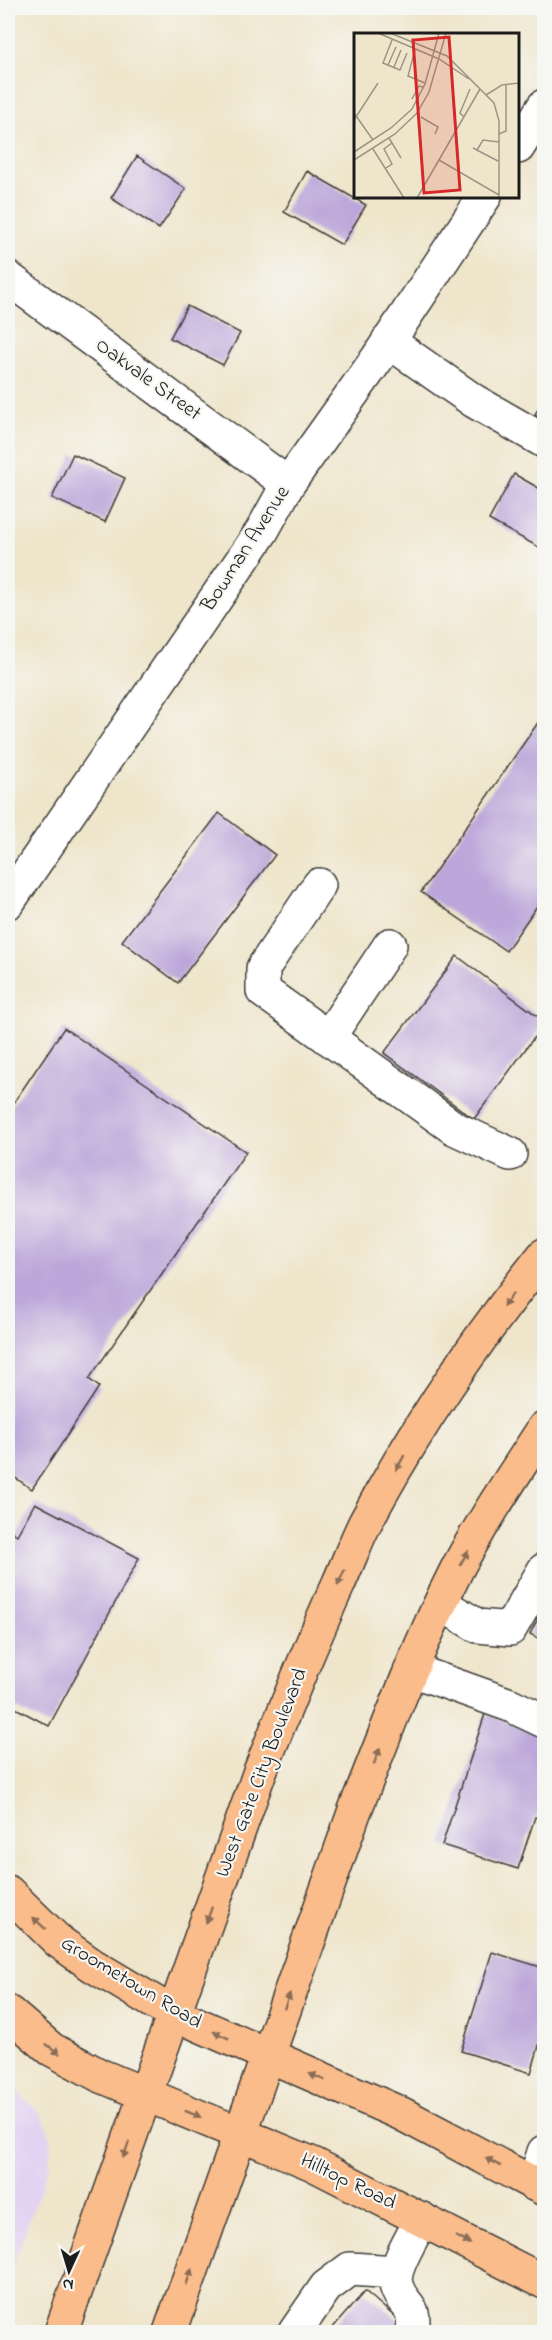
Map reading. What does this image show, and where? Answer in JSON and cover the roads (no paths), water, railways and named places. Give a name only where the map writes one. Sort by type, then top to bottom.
[{"type":"main road","name":"West Gate City Boulevard","points":[[61,2332],[259,1774],[291,1692],[365,1524],[411,1445],[459,1371],[513,1294],[544,1255]]},
{"type":"main road","points":[[170,2332],[355,1810],[412,1670],[456,1571],[544,1428]]},
{"type":"main road","name":"Groometown Road","points":[[8,1892],[58,1941],[92,1965],[174,2014],[268,2056]]},
{"type":"main road","points":[[8,2012],[65,2058],[145,2095]]},
{"type":"main road","points":[[268,2056],[402,2115],[539,2186]]},
{"type":"main road","name":"Hilltop Road","points":[[145,2095],[313,2164],[544,2282]]},
{"type":"street","points":[[519,145],[544,106]]},
{"type":"street","name":"Bowman Avenue","points":[[8,902],[262,531],[288,484],[484,198]]},
{"type":"street","name":"Oakvale Street","points":[[8,278],[288,484]]},
{"type":"street","points":[[388,341],[474,400],[544,441]]},
{"type":"street","points":[[319,885],[263,968],[263,991],[454,1128],[510,1154]]},
{"type":"street","points":[[328,1038],[390,945]]},
{"type":"street","points":[[441,1604],[478,1626],[510,1629],[544,1570]]},
{"type":"street","points":[[412,1670],[510,1705],[544,1721]]},
{"type":"street","points":[[539,2186],[544,2152]]},
{"type":"street","points":[[412,2332],[415,2315],[396,2286],[396,2272],[422,2219]]},
{"type":"street","points":[[295,2332],[326,2287],[350,2269],[396,2272]]}]
